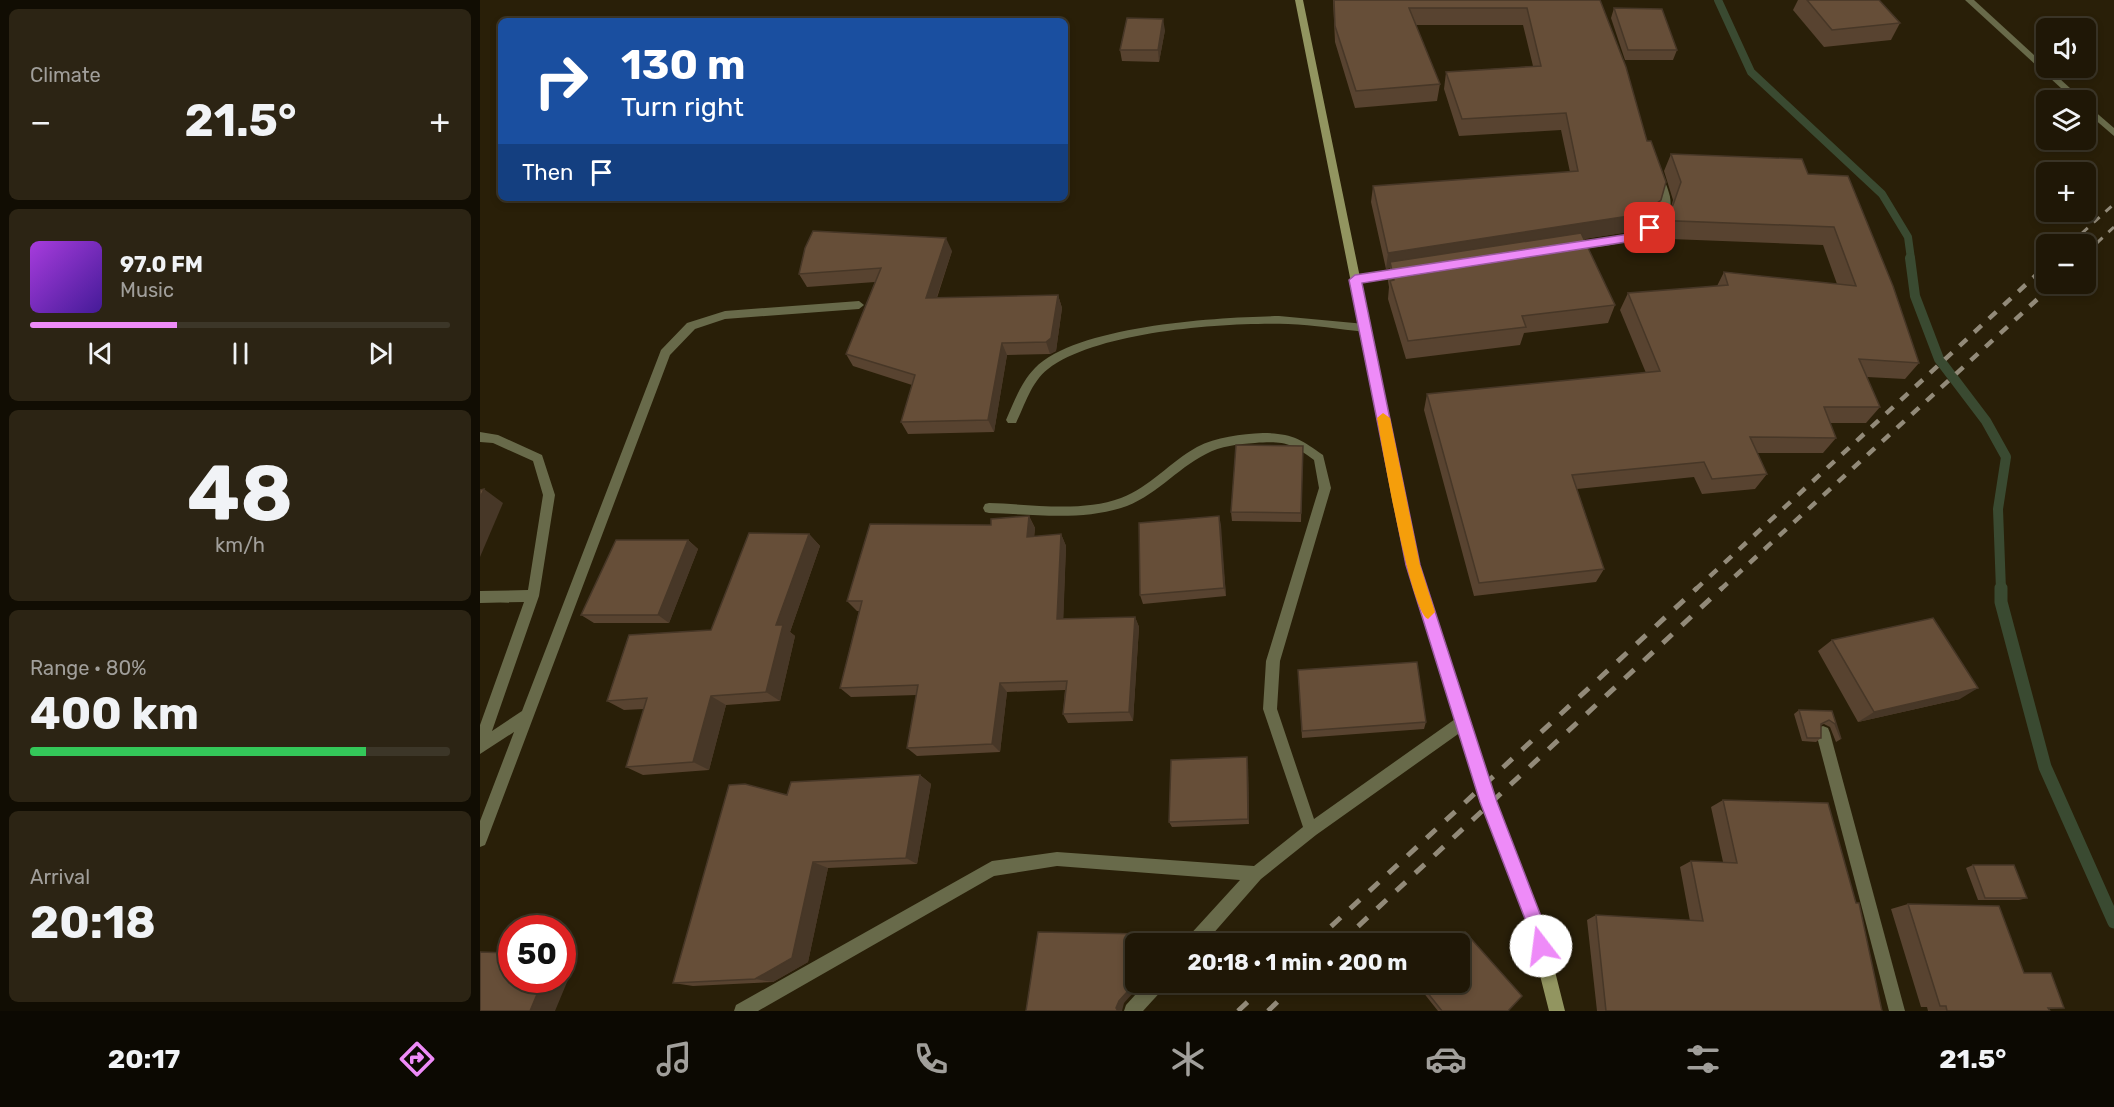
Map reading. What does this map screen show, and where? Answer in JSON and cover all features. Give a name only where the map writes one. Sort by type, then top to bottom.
[{"type":"main road","points":[[1299,0],[1413,565],[1489,802],[1535,924],[1557,1011]]},
{"type":"street","points":[[1968,0],[2068,90]]},
{"type":"street","points":[[2096,116],[2114,133]]},
{"type":"street","points":[[1556,249],[1639,236],[1660,220],[1666,200],[1655,166]]},
{"type":"street","points":[[1355,280],[1414,271]]},
{"type":"street","points":[[480,840],[665,353],[691,326],[725,315],[859,305]]},
{"type":"street","points":[[1012,420],[1028,386],[1044,366],[1071,351],[1113,336],[1236,321],[1281,320],[1365,328]]},
{"type":"street","points":[[480,437],[494,438],[538,458],[549,495],[533,596],[480,746]]},
{"type":"street","points":[[989,508],[1098,509],[1122,502],[1150,488],[1204,449],[1237,440],[1272,438],[1295,441],[1319,458],[1325,488],[1273,661],[1270,709],[1311,830]]},
{"type":"street","points":[[480,597],[533,596]]},
{"type":"street","points":[[480,746],[528,715]]},
{"type":"street","points":[[1203,933],[1256,874],[1311,830],[1463,722]]},
{"type":"street","points":[[1822,733],[1897,1011]]},
{"type":"street","points":[[742,1011],[992,869],[1058,859],[1256,874]]},
{"type":"street","points":[[1132,1011],[1148,993]]},
{"type":"building","points":[[1334,0],[1600,0],[1626,67],[1647,141],[1651,141],[1666,182],[1661,200],[1642,214],[1388,253],[1373,186],[1578,171],[1566,113],[1462,119],[1446,72],[1541,66],[1527,8],[1409,8],[1440,84],[1356,91],[1335,26]]},
{"type":"building","points":[[1807,0],[1879,0],[1900,23],[1832,30]]},
{"type":"building","points":[[1614,8],[1662,9],[1677,50],[1628,50]]},
{"type":"building","points":[[1127,18],[1163,19],[1158,50],[1120,50]]},
{"type":"building","points":[[1671,154],[1802,159],[1808,174],[1848,176],[1893,286],[1919,363],[1859,359],[1880,407],[1824,407],[1836,438],[1750,437],[1767,474],[1712,479],[1704,462],[1572,475],[1604,569],[1479,583],[1427,394],[1660,371],[1628,293],[1728,285],[1724,272],[1856,286],[1834,227],[1652,220],[1673,205],[1681,182]]},
{"type":"building","points":[[813,231],[946,238],[926,298],[1058,295],[1051,338],[1046,342],[1002,343],[988,420],[901,422],[915,375],[846,354],[881,268],[799,274],[805,248]]},
{"type":"building","points":[[1581,233],[1615,305],[1522,316],[1526,327],[1408,341],[1390,281],[1394,280],[1390,262]]},
{"type":"building","points":[[1236,445],[1303,446],[1301,513],[1231,512]]},
{"type":"building","points":[[1029,516],[1027,537],[1061,534],[1057,619],[1135,617],[1129,712],[1063,714],[1067,681],[1000,683],[992,744],[907,748],[918,685],[840,688],[862,601],[847,601],[870,524],[991,525],[991,519]]},
{"type":"building","points":[[1219,516],[1224,588],[1140,595],[1139,523]]},
{"type":"building","points":[[749,533],[809,534],[776,625],[783,625],[766,692],[711,696],[693,762],[626,767],[647,698],[607,701],[629,635],[711,630]]},
{"type":"building","points":[[616,540],[688,540],[658,615],[581,615]]},
{"type":"building","points":[[1933,618],[1978,688],[1874,712],[1832,640]]},
{"type":"building","points":[[1417,662],[1426,722],[1302,731],[1298,670]]},
{"type":"building","points":[[1799,710],[1832,711],[1841,739],[1835,724],[1829,720],[1821,724],[1821,738],[1807,738]]},
{"type":"building","points":[[1247,757],[1248,819],[1169,822],[1171,760]]},
{"type":"building","points":[[920,775],[906,858],[813,862],[792,958],[755,979],[673,983],[729,785],[745,784],[787,795],[791,782]]},
{"type":"building","points":[[1723,800],[1828,803],[1856,903],[1859,903],[1882,1011],[1606,1011],[1596,915],[1703,921],[1691,861],[1737,863]]},
{"type":"building","points":[[1973,865],[2014,865],[2027,898],[1985,898]]},
{"type":"building","points":[[1908,904],[1999,906],[2024,973],[2051,973],[2064,1008],[2048,1008],[2050,1011],[1947,1011],[1946,1006],[1940,1006]]},
{"type":"building","points":[[1038,932],[1125,934],[1126,993],[1119,1001],[1116,1008],[1118,1011],[1026,1011]]},
{"type":"building","points":[[1470,938],[1522,996],[1508,1011],[1442,1011],[1428,993],[1470,993]]},
{"type":"building","points":[[480,952],[498,953],[498,993],[538,993],[530,1011],[480,1011]]},
{"type":"waterway","points":[[1718,0],[1751,72],[1882,194],[1908,237],[1911,259]]},
{"type":"waterway","points":[[1910,258],[1915,296],[1939,359],[1986,421],[2006,457],[1998,509],[2001,590]]},
{"type":"waterway","points":[[2001,590],[2001,602],[2045,767],[2114,922]]},
{"type":"railway","points":[[2081,234],[2114,204]]},
{"type":"railway","points":[[2096,244],[2114,227]]},
{"type":"railway","points":[[1695,590],[2036,275]]},
{"type":"railway","points":[[1720,590],[2043,294]]},
{"type":"railway","points":[[1324,933],[1697,588]]},
{"type":"railway","points":[[1351,933],[1722,588]]},
{"type":"railway","points":[[1238,1011],[1257,993]]},
{"type":"railway","points":[[1268,1011],[1287,993]]},
{"type":"slow traffic","points":[[1383,418],[1413,565],[1428,612]]},
{"type":"route","points":[[1541,946],[1535,924],[1489,802],[1413,565],[1355,280],[1639,236],[1650,228]]}]
